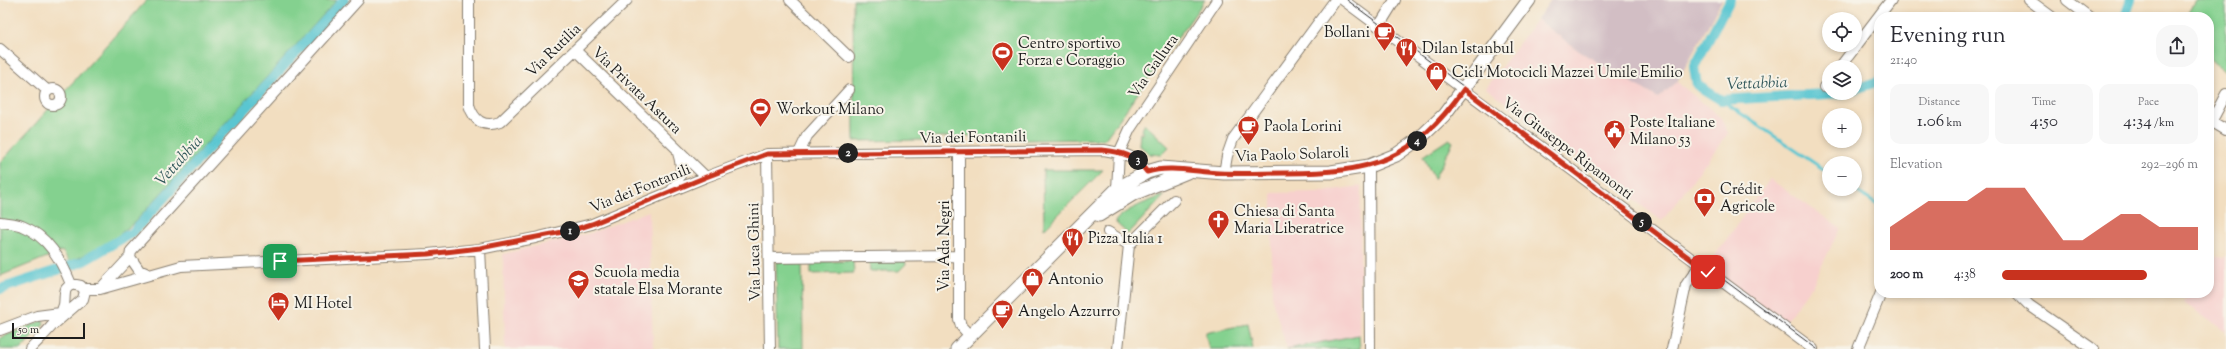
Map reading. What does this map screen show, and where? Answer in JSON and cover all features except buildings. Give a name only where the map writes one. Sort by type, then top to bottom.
[{"type":"main road","name":"Via Paolo Solaroli","points":[[1147,172],[1161,168],[1189,172],[1224,173],[1323,172],[1369,166],[1396,155],[1420,138],[1444,115],[1530,0]]},
{"type":"main road","points":[[957,349],[1117,189],[1147,172]]},
{"type":"main road","points":[[1076,230],[1133,194],[1189,172]]},
{"type":"street","points":[[100,289],[130,257],[131,251],[358,0]]},
{"type":"street","name":"Via Rutilia","points":[[470,0],[469,105],[480,123],[492,125],[500,122],[627,0]]},
{"type":"street","points":[[790,0],[849,57]]},
{"type":"street","name":"Via Gallura","points":[[1117,189],[1119,153],[1122,143],[1135,119],[1217,0]]},
{"type":"street","points":[[1224,173],[1227,156],[1233,139],[1335,0]]},
{"type":"street","name":"Via Giuseppe Ripamonti","points":[[1343,0],[1813,349]]},
{"type":"street","points":[[1379,26],[1395,0]]},
{"type":"street","points":[[1882,12],[1891,0]]},
{"type":"street","points":[[2029,0],[2045,12]]},
{"type":"street","points":[[2067,0],[2083,12]]},
{"type":"street","points":[[1845,60],[1874,22]]},
{"type":"street","points":[[0,50],[48,91]]},
{"type":"street","name":"Via Privata Astura","points":[[575,50],[706,177]]},
{"type":"street","points":[[799,154],[807,136],[849,90]]},
{"type":"street","points":[[2214,116],[2226,94]]},
{"type":"street","points":[[2214,125],[2226,130]]},
{"type":"street","name":"Via dei Fontanili","points":[[84,289],[100,289],[148,274],[181,266],[428,254],[480,248],[592,224],[706,177],[767,154],[1102,150],[1119,153],[1139,161],[1147,172]]},
{"type":"street","name":"Via Privata Astura","points":[[672,191],[677,185],[682,171],[678,151]]},
{"type":"street","name":"Via Ada Negri","points":[[959,152],[959,319],[961,326],[970,336]]},
{"type":"street","name":"Via Luca Ghini","points":[[767,154],[770,349]]},
{"type":"street","points":[[1369,166],[1370,349]]},
{"type":"street","points":[[1118,349],[1129,245],[1174,200]]},
{"type":"street","points":[[0,222],[21,226],[34,232],[58,256],[71,282],[78,284],[84,289],[85,294],[83,299],[53,325],[30,349]]},
{"type":"street","points":[[1108,232],[1129,245]]},
{"type":"street","points":[[480,248],[485,349]]},
{"type":"street","points":[[769,258],[959,256]]},
{"type":"street","points":[[130,257],[135,266],[148,274]]},
{"type":"street","points":[[1672,349],[1686,286],[1700,265]]},
{"type":"street","points":[[53,325],[64,305],[66,289],[71,282]]},
{"type":"street","points":[[65,297],[68,302],[77,304]]},
{"type":"street","points":[[1858,349],[1879,298]]},
{"type":"street","points":[[2021,298],[2029,305],[2093,349]]},
{"type":"street","points":[[0,330],[43,314],[60,313]]},
{"type":"shaded area","points":[[1551,0],[1722,0],[1677,82],[1658,98],[1579,51],[1537,19]]},
{"type":"shaded area","points":[[1537,19],[1579,51],[1658,98],[1677,82],[1720,117],[1728,133],[1662,221],[1486,88]]},
{"type":"shaded area","points":[[1770,179],[1840,228],[1813,284],[1782,326],[1705,269]]},
{"type":"shaded area","points":[[1361,186],[1359,335],[1287,349],[1272,299],[1272,193],[1317,192]]},
{"type":"shaded area","name":"Scuola media statale Elsa Morante","points":[[649,211],[653,349],[505,349],[503,254],[591,233]]},
{"type":"shaded area","points":[[2217,256],[2226,257],[2226,332],[2184,303],[2188,298],[2214,298],[2214,260]]},
{"type":"green space","points":[[147,0],[337,0],[135,222],[108,244],[70,262],[62,251],[0,276],[0,163]]},
{"type":"green space","name":"Centro sportivo Forza e Coraggio","points":[[853,0],[1205,0],[1105,139],[1022,140],[1021,136],[928,137],[927,140],[854,141]]},
{"type":"green space","points":[[2196,0],[2226,0],[2226,73],[2214,62],[2214,12],[2189,12]]},
{"type":"green space","points":[[1145,124],[1169,147],[1161,155],[1150,154],[1139,145],[1140,133],[1144,133],[1141,131]]},
{"type":"green space","points":[[1449,139],[1453,142],[1434,179],[1423,156]]},
{"type":"green space","points":[[1043,170],[1103,170],[1044,229]]},
{"type":"green space","points":[[1165,195],[1128,234],[1115,222],[1123,214],[1130,210]]},
{"type":"green space","points":[[853,261],[854,273],[811,274],[811,262]]},
{"type":"green space","points":[[869,261],[905,261],[906,264],[899,271],[870,271]]},
{"type":"green space","points":[[776,262],[802,262],[803,349],[778,349]]},
{"type":"green space","points":[[43,320],[44,324],[21,349],[0,349],[0,338]]},
{"type":"green space","points":[[1248,324],[1253,349],[1209,349],[1205,333]]},
{"type":"green space","points":[[1359,335],[1360,349],[1287,349]]},
{"type":"waterway","name":"Vettabbia","points":[[0,289],[82,262],[133,232],[344,0]]},
{"type":"waterway","name":"Vettabbia","points":[[1730,0],[1694,67],[1697,85],[1721,100],[1822,94]]},
{"type":"waterway","name":"Vettabbia","points":[[2127,12],[2131,0]]},
{"type":"waterway","name":"Vettabbia","points":[[1862,87],[1874,83]]},
{"type":"waterway","points":[[1721,100],[1822,168]]},
{"type":"waterway","points":[[1862,195],[1874,203]]},
{"type":"tram line","points":[[1347,0],[1817,349]]},
{"type":"place","name":"Bollani","points":[[1385,52]]},
{"type":"place","name":"Dilan Istanbul","points":[[1407,68]]},
{"type":"place","name":"Centro sportivo Forza e Coraggio","points":[[1003,72]]},
{"type":"place","name":"Cicli Motocicli Mazzei Umile Emilio","points":[[1436,92]]},
{"type":"place","name":"Workout Milano","points":[[761,128]]},
{"type":"place","name":"Paola Lorini","points":[[1249,146]]},
{"type":"place","name":"Poste Italiane Milano 53","points":[[1614,150]]},
{"type":"place","name":"Crédit Agricole","points":[[1704,218]]},
{"type":"place","name":"Chiesa di Santa Maria Liberatrice","points":[[1218,240]]},
{"type":"place","name":"Pizza Italia 1","points":[[1073,258]]},
{"type":"place","name":"Antonio","points":[[1032,298]]},
{"type":"place","name":"Scuola media statale Elsa Morante","points":[[578,300]]},
{"type":"place","name":"MI Hotel","points":[[279,322]]},
{"type":"place","name":"Angelo Azzurro","points":[[1002,330]]},
{"type":"route","points":[[280,261],[428,254],[480,248],[573,230],[592,224],[706,177],[767,154],[1102,150],[1131,156],[1139,161],[1147,172],[1161,168],[1189,172],[1224,173],[1307,173],[1348,170],[1369,166],[1396,155],[1408,147],[1433,127],[1464,89],[1708,272]]}]
